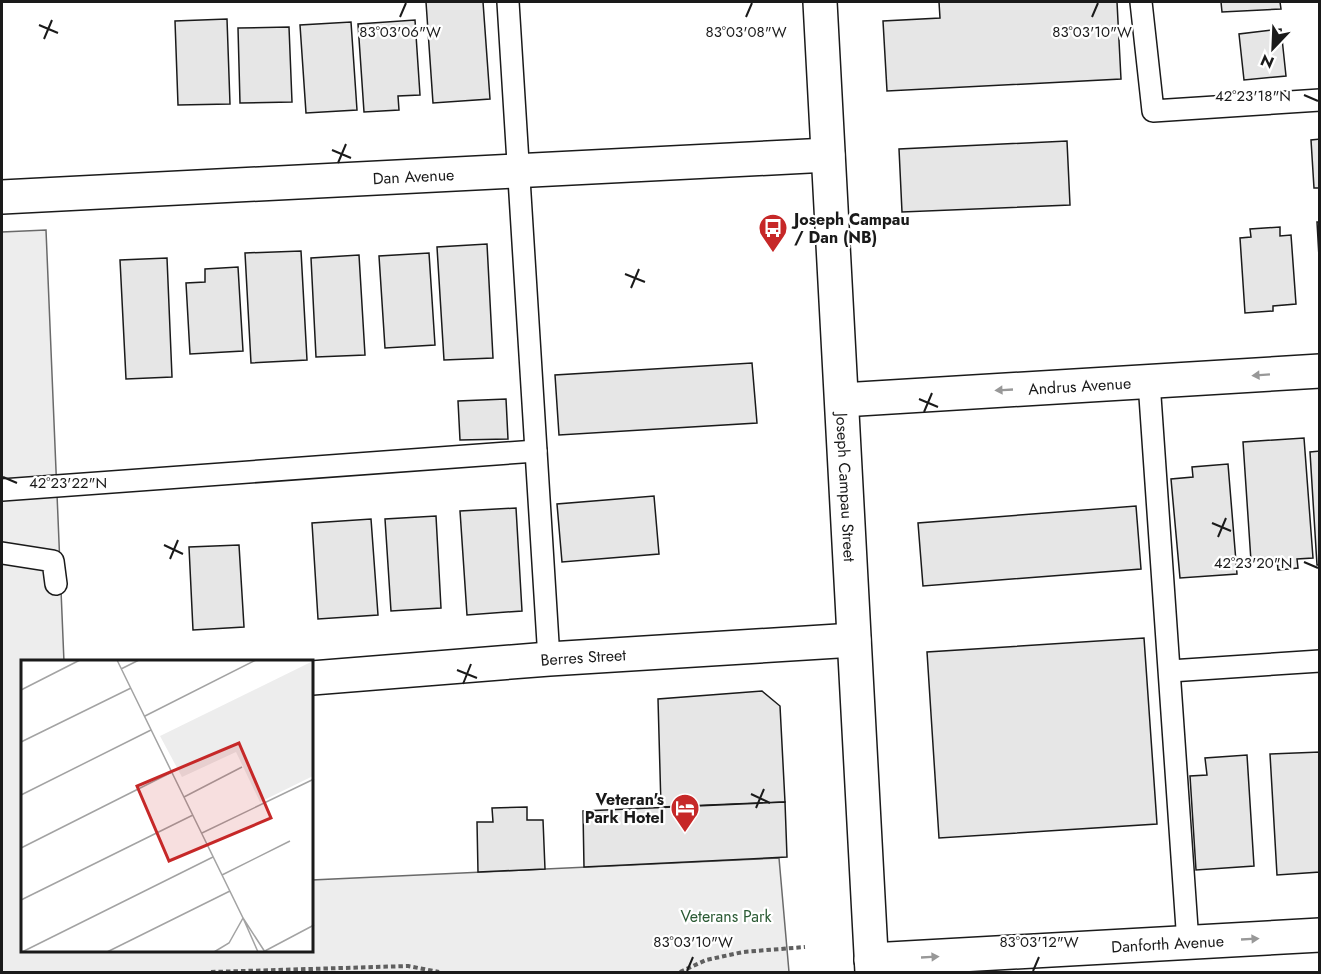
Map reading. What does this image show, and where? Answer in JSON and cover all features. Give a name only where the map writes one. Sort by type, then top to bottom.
[{"type":"street","name":"Joseph Campau Street","points":[[820,2],[872,966]]},
{"type":"street","name":"Dan Avenue","points":[[2,197],[828,155]]},
{"type":"street","name":"Andrus Avenue","points":[[842,400],[1320,371]]},
{"type":"street","name":"Berres Street","points":[[314,678],[549,659],[854,639]]},
{"type":"street","name":"Danforth Avenue","points":[[872,966],[1320,935]]},
{"type":"lane","points":[[508,2],[549,659]]},
{"type":"lane","points":[[1141,2],[1153,111],[1320,100]]},
{"type":"lane","points":[[1149,381],[1188,943]]},
{"type":"lane","points":[[2,490],[536,452]]},
{"type":"lane","points":[[2,553],[53,561],[56,584]]},
{"type":"lane","points":[[1170,671],[1320,661]]},
{"type":"path","points":[[680,972],[706,960],[743,952],[805,947]]},
{"type":"path","points":[[211,972],[408,966],[439,972]]},
{"type":"shaded area","name":"Veterans Park","points":[[46,230],[64,660],[21,660],[21,953],[314,953],[314,880],[779,858],[789,972],[2,972],[2,232]]},
{"type":"building","points":[[426,2],[483,2],[490,99],[433,103]]},
{"type":"building","points":[[939,2],[1117,2],[1121,79],[887,91],[883,21],[940,18]]},
{"type":"building","points":[[1221,2],[1280,2],[1281,9],[1222,12]]},
{"type":"building","points":[[227,19],[230,104],[178,105],[175,21]]},
{"type":"building","points":[[415,20],[420,95],[398,96],[399,110],[364,112],[358,24]]},
{"type":"building","points":[[351,22],[357,110],[306,113],[300,25]]},
{"type":"building","points":[[289,27],[292,102],[240,103],[238,28]]},
{"type":"building","points":[[1281,29],[1286,76],[1244,80],[1239,34]]},
{"type":"building","points":[[1320,139],[1320,188],[1314,188],[1311,140]]},
{"type":"building","points":[[1067,141],[1070,205],[902,212],[899,149]]},
{"type":"building","points":[[1317,222],[1320,222],[1320,275]]},
{"type":"building","points":[[1280,227],[1280,236],[1291,235],[1296,304],[1273,306],[1273,311],[1245,313],[1240,238],[1251,237],[1250,229]]},
{"type":"building","points":[[487,244],[493,358],[444,360],[437,247]]},
{"type":"building","points":[[301,251],[307,360],[251,363],[245,253]]},
{"type":"building","points":[[429,253],[435,345],[385,348],[379,256]]},
{"type":"building","points":[[359,255],[365,355],[316,357],[311,258]]},
{"type":"building","points":[[167,258],[172,377],[126,379],[120,260]]},
{"type":"building","points":[[238,267],[243,351],[190,354],[186,283],[205,282],[205,269]]},
{"type":"building","points":[[752,363],[757,423],[559,435],[555,375]]},
{"type":"building","points":[[506,399],[508,439],[460,440],[458,401]]},
{"type":"building","points":[[1304,438],[1313,558],[1297,559],[1298,568],[1278,570],[1277,559],[1251,561],[1243,442]]},
{"type":"building","points":[[1320,451],[1320,565],[1317,565],[1310,452]]},
{"type":"building","points":[[1228,464],[1237,574],[1180,578],[1171,479],[1193,477],[1192,467]]},
{"type":"building","points":[[654,496],[659,554],[562,562],[557,504]]},
{"type":"building","points":[[1136,506],[1141,569],[923,586],[918,523]]},
{"type":"building","points":[[516,508],[522,611],[467,615],[460,511]]},
{"type":"building","points":[[436,516],[441,608],[391,611],[385,519]]},
{"type":"building","points":[[371,519],[378,615],[318,619],[312,523]]},
{"type":"building","points":[[239,545],[244,627],[193,630],[189,547]]},
{"type":"building","points":[[1144,638],[1157,824],[939,838],[927,652]]},
{"type":"building","points":[[762,691],[780,706],[785,802],[661,807],[658,699]]},
{"type":"building","points":[[1320,752],[1320,872],[1277,875],[1270,754]]},
{"type":"building","points":[[1247,755],[1254,866],[1196,870],[1190,776],[1207,775],[1205,758]]},
{"type":"building","name":"Veteran's Park Hotel","points":[[785,802],[787,857],[584,867],[583,811]]},
{"type":"building","points":[[527,807],[527,820],[543,820],[545,869],[478,872],[477,822],[493,822],[492,808]]},
{"type":"place","name":"Joseph Campau / Dan (NB)","points":[[773,254]]},
{"type":"place","name":"Veteran's Park Hotel","points":[[685,834]]}]
